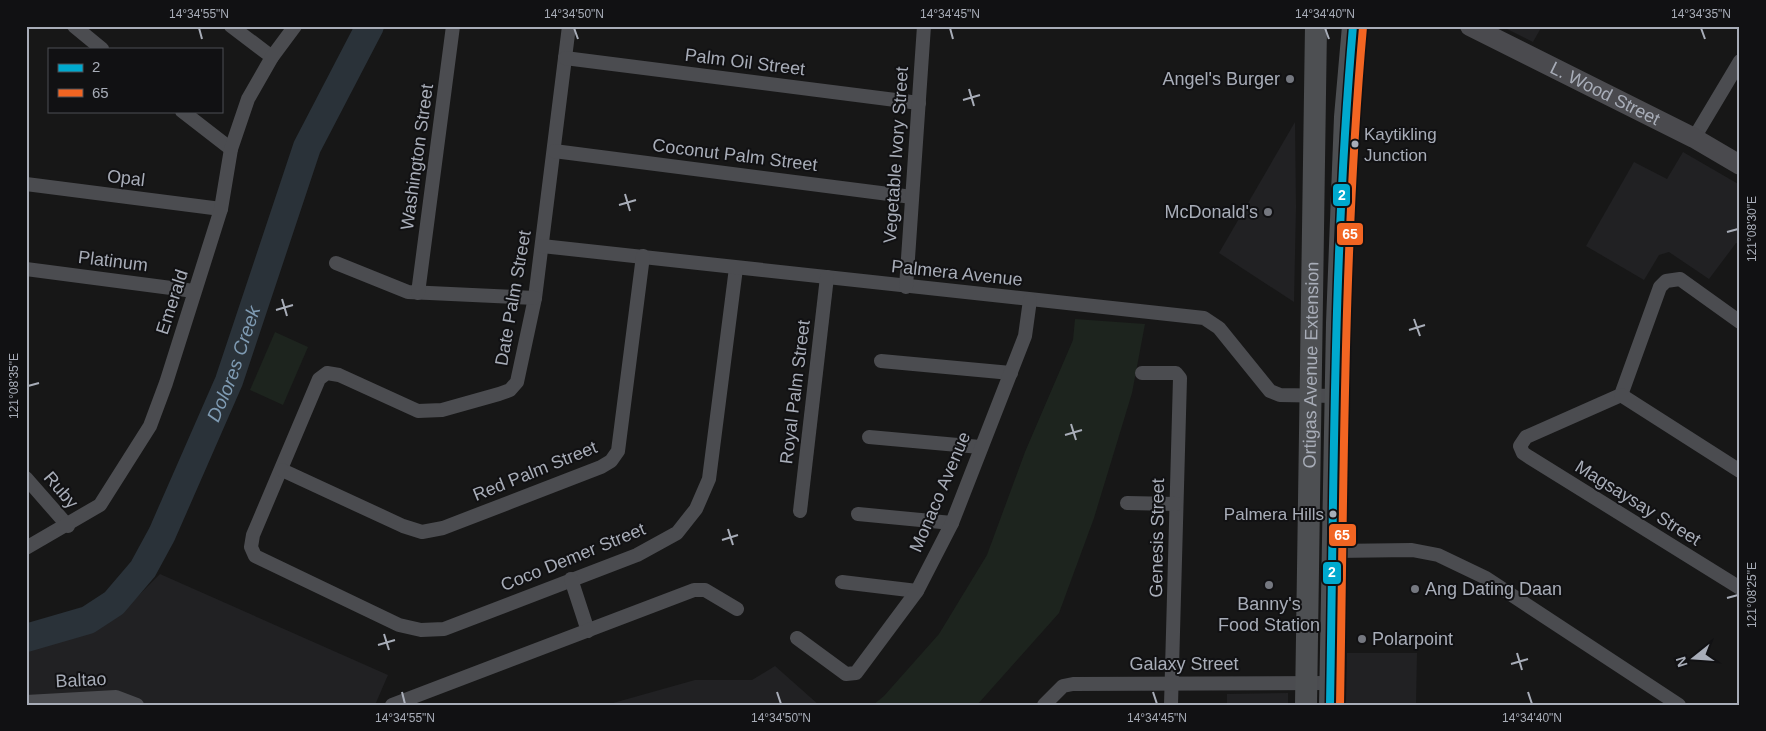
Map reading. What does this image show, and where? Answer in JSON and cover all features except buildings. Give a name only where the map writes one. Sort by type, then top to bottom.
[{"type":"main road","name":"Ortigas Avenue Extension","points":[[1306,694],[1316,26]]},
{"type":"main road","name":"Ortigas Avenue Extension","points":[[1331,694],[1336,396],[1345,117],[1353,26]]},
{"type":"main road","name":"L. Wood Street","points":[[1470,26],[1694,138],[1740,165]]},
{"type":"street","points":[[74,26],[101,48]]},
{"type":"street","points":[[231,26],[272,57]]},
{"type":"street","name":"Emerald","points":[[26,548],[68,526],[100,506],[150,426],[166,383],[194,290],[222,209],[231,149],[248,100],[272,57],[295,26]]},
{"type":"street","name":"Washington Street","points":[[418,292],[453,26]]},
{"type":"street","name":"Date Palm Street","points":[[255,556],[251,547],[253,535],[319,379],[327,373],[339,375],[418,411],[431,412],[510,390],[518,382],[535,298],[569,26]]},
{"type":"street","name":"Vegetable Ivory Street","points":[[906,287],[924,26]]},
{"type":"street","name":"Palm Oil Street","points":[[565,58],[919,103]]},
{"type":"street","points":[[1694,138],[1740,61]]},
{"type":"street","points":[[183,112],[231,149]]},
{"type":"street","name":"Coconut Palm Street","points":[[554,151],[912,197]]},
{"type":"street","name":"Opal","points":[[26,184],[222,209]]},
{"type":"street","name":"Palmera Avenue","points":[[542,246],[1204,318],[1219,328],[1270,391],[1280,395],[1336,396]]},
{"type":"street","name":"Red Palm Street","points":[[282,470],[403,526],[422,532],[443,528],[601,468],[611,461],[618,451],[643,256]]},
{"type":"street","points":[[336,263],[408,292],[535,298]]},
{"type":"street","name":"Coco Demer Street","points":[[255,556],[399,626],[421,630],[444,629],[638,555],[677,533],[696,508],[709,479],[736,268]]},
{"type":"street","name":"Platinum","points":[[26,269],[194,290]]},
{"type":"street","name":"Royal Palm Street","points":[[800,511],[827,277]]},
{"type":"street","points":[[1740,322],[1680,279],[1666,281],[1660,286],[1621,395],[1740,471]]},
{"type":"street","name":"Monaco Avenue","points":[[797,638],[846,674],[856,673],[917,591],[952,522],[980,447],[1011,373],[1025,336],[1030,300]]},
{"type":"street","points":[[881,361],[1011,373]]},
{"type":"street","name":"Genesis Street","points":[[1142,373],[1176,373],[1180,378],[1171,705]]},
{"type":"street","name":"Magsaysay Street","points":[[1621,395],[1526,437],[1520,446],[1523,453],[1740,588]]},
{"type":"street","points":[[869,437],[980,447]]},
{"type":"street","name":"Ruby","points":[[26,478],[68,526]]},
{"type":"street","points":[[1127,503],[1176,504]]},
{"type":"street","points":[[858,514],[952,522]]},
{"type":"street","points":[[1334,551],[1412,550],[1438,555],[1486,578],[1679,705]]},
{"type":"street","points":[[571,579],[588,631]]},
{"type":"street","points":[[842,582],[917,591]]},
{"type":"street","points":[[392,705],[699,589],[705,590],[737,609]]},
{"type":"street","name":"Galaxy Street","points":[[1044,705],[1063,686],[1073,684],[1172,683],[1306,694],[1331,694]]},
{"type":"street","name":"Baltao","points":[[26,702],[116,697],[137,705]]},
{"type":"shaded area","points":[[1501,26],[1542,26],[1533,42]]},
{"type":"shaded area","points":[[1295,122],[1296,207],[1294,302],[1219,253]]},
{"type":"shaded area","points":[[1683,152],[1740,185],[1740,244],[1736,243],[1709,279],[1669,252],[1659,255],[1644,280],[1586,246],[1634,162],[1667,179]]},
{"type":"shaded area","points":[[1075,319],[1145,324],[1132,393],[1094,518],[1059,613],[977,705],[873,705],[884,696],[939,634],[987,555],[1025,452],[1073,340]]},
{"type":"shaded area","points":[[275,332],[308,347],[283,405],[250,390]]},
{"type":"shaded area","points":[[160,574],[388,675],[375,705],[26,705],[26,642],[103,620],[130,604]]},
{"type":"shaded area","points":[[1347,653],[1417,653],[1416,705],[1346,705]]},
{"type":"shaded area","points":[[775,666],[819,705],[606,705],[695,680],[752,680]]},
{"type":"shaded area","points":[[1288,693],[1288,705],[1227,705],[1227,694]]},
{"type":"waterway","name":"Dolores Creek","points":[[26,638],[88,620],[114,603],[143,569],[162,534],[229,381],[307,147],[370,26]]},
{"type":"transit line","name":"2","points":[[1330,705],[1338,281],[1346,111],[1353,26]]},
{"type":"transit line","name":"65","points":[[1340,705],[1348,281],[1356,111],[1363,27]]},
{"type":"place","name":"Angel's Burger","points":[[1290,79]]},
{"type":"place","name":"Kaytikling Junction","points":[[1355,144]]},
{"type":"place","name":"McDonald's","points":[[1268,212]]},
{"type":"place","name":"Palmera Hills","points":[[1333,514]]},
{"type":"place","name":"Banny's Food Station","points":[[1269,585]]},
{"type":"place","name":"Ang Dating Daan","points":[[1415,589]]},
{"type":"place","name":"Polarpoint","points":[[1362,639]]}]
